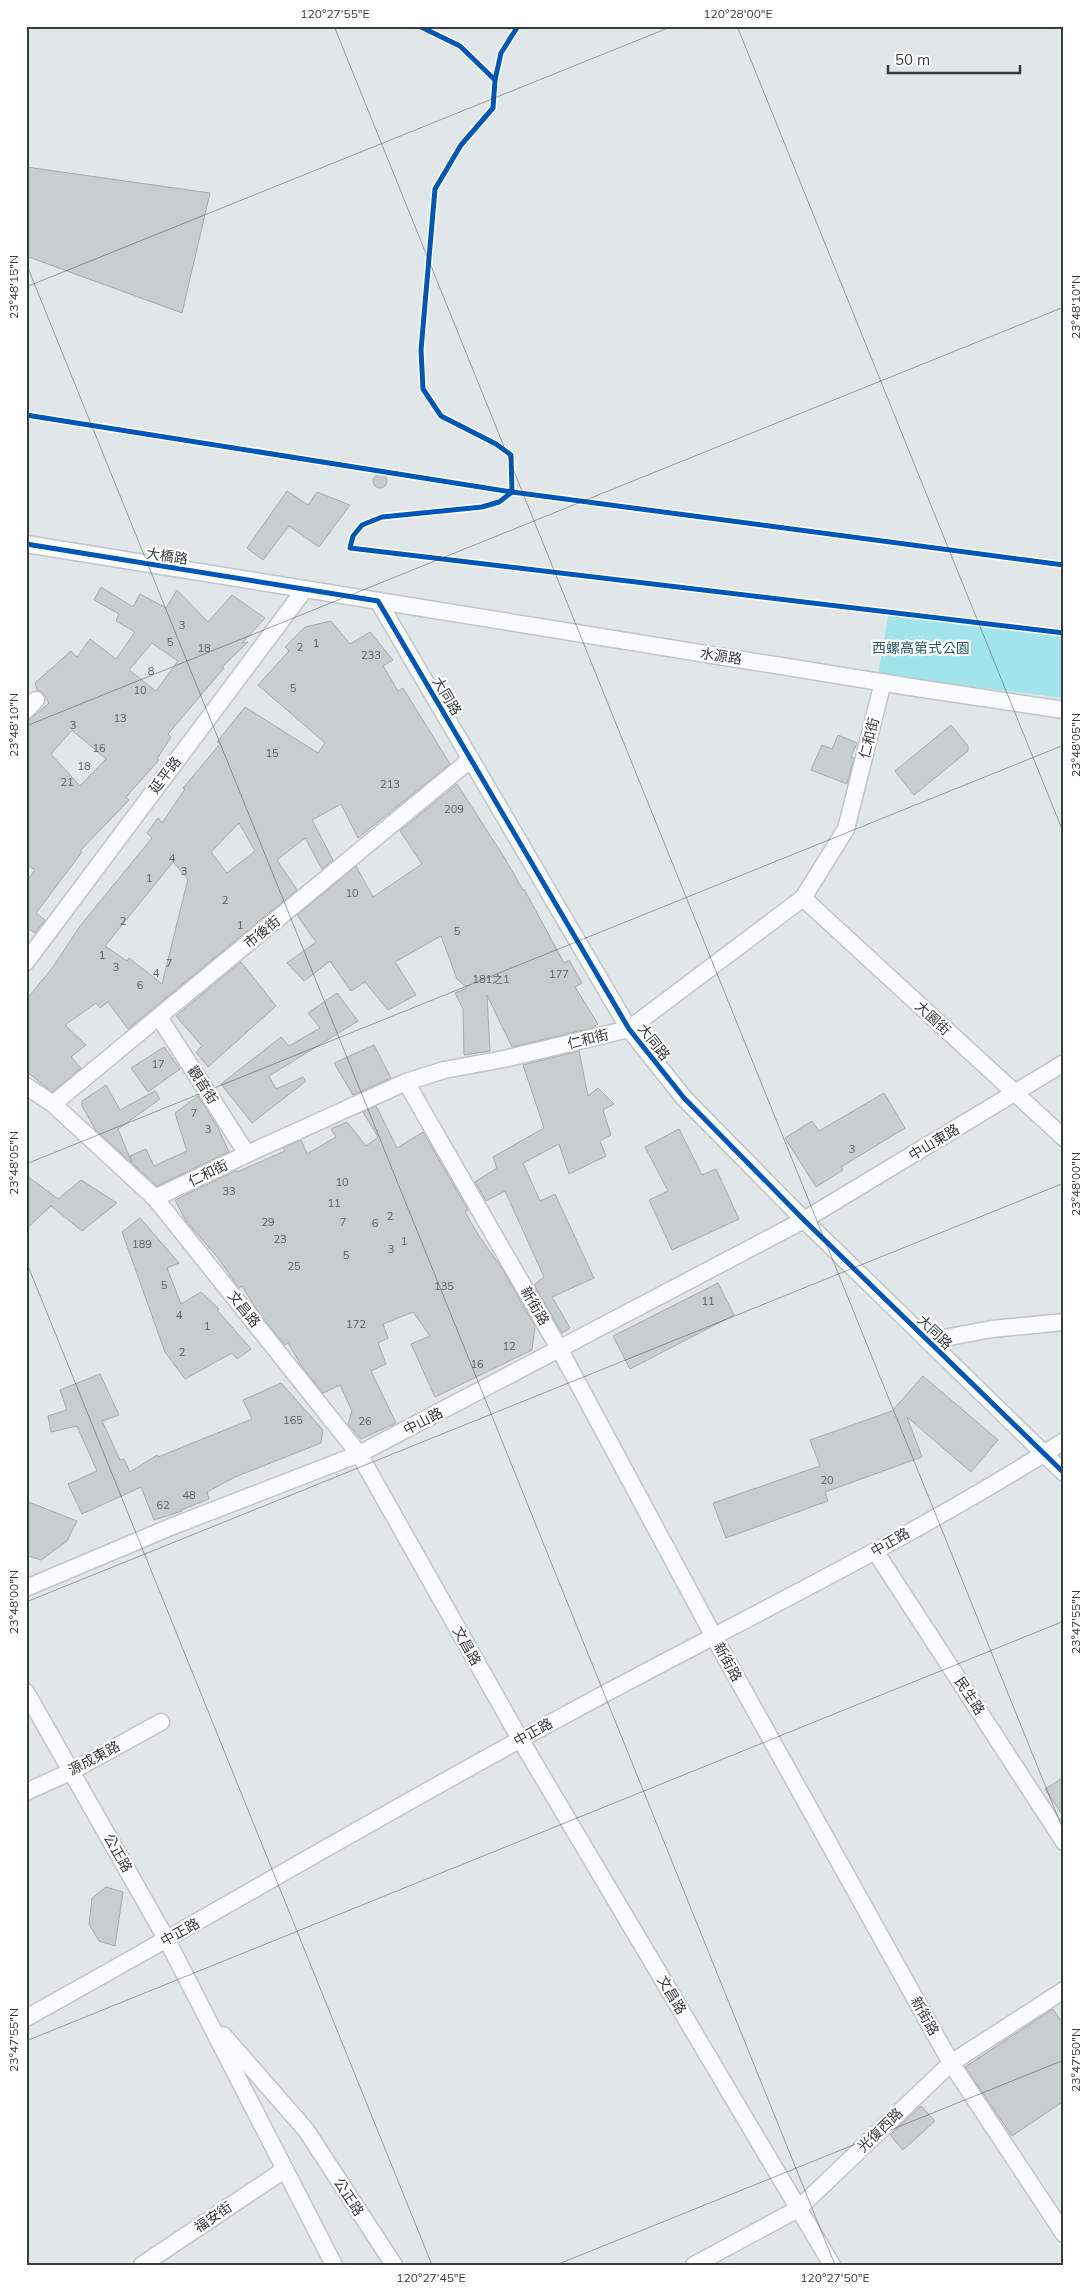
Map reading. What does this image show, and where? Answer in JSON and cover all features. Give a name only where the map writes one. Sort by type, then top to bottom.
[{"type":"street","name":"大橋路","points":[[26,544],[305,589]]},
{"type":"street","points":[[305,589],[378,601]]},
{"type":"street","name":"延平路","points":[[26,962],[305,589]]},
{"type":"street","name":"水源路","points":[[378,601],[1064,710]]},
{"type":"street","name":"大同路","points":[[378,601],[629,1028],[684,1098],[804,1220],[1064,1474]]},
{"type":"street","name":"仁和街","points":[[156,1198],[247,1154],[406,1082],[444,1070],[504,1059],[629,1028],[803,898],[846,829],[883,682]]},
{"type":"street","name":"市後街","points":[[53,1104],[472,759]]},
{"type":"street","name":"大園街","points":[[803,898],[1064,1138]]},
{"type":"street","name":"觀音街","points":[[158,1017],[247,1154]]},
{"type":"street","name":"中山東路","points":[[804,1220],[1016,1094],[1064,1063]]},
{"type":"street","name":"新街路","points":[[406,1082],[560,1350],[713,1635],[951,2062],[1064,2234]]},
{"type":"street","name":"文昌路","points":[[26,1086],[53,1104],[156,1198],[360,1454],[520,1739],[832,2265]]},
{"type":"street","name":"中山路","points":[[26,1588],[173,1526],[360,1454],[804,1220]]},
{"type":"street","name":"大同路","points":[[928,1341],[992,1329],[1064,1322]]},
{"type":"street","name":"中正路","points":[[26,2018],[520,1739],[713,1635],[875,1551],[1064,1441]]},
{"type":"street","name":"民生路","points":[[875,1551],[1064,1842]]},
{"type":"street","name":"公正路","points":[[26,1692],[167,1940],[334,2265]]},
{"type":"street","name":"源成東路","points":[[26,1792],[72,1771],[161,1722]]},
{"type":"street","name":"光復西路","points":[[694,2265],[798,2209],[951,2062],[1064,1990]]},
{"type":"street","name":"公正路","points":[[206,2017],[306,2130],[394,2265]]},
{"type":"street","name":"福安街","points":[[142,2265],[284,2170]]},
{"type":"green space","name":"西螺高第式公園","points":[[889,611],[1064,635],[1064,698],[878,675]]},
{"type":"building","points":[[26,167],[210,193],[182,313],[26,256]]},
{"type":"building","points":[[380,474],[385,476],[387,481],[385,486],[380,488],[375,486],[373,481],[375,476]]},
{"type":"building","points":[[287,491],[308,505],[317,492],[350,505],[319,547],[289,526],[263,560],[247,548]]},
{"type":"building","points":[[101,587],[133,607],[140,594],[166,608],[177,590],[208,622],[232,595],[265,618],[242,643],[248,642],[222,667],[224,668],[168,734],[171,737],[157,759],[159,760],[126,797],[129,800],[80,851],[82,852],[36,913],[45,920],[35,933],[26,927],[26,882],[35,870],[26,864],[26,723],[49,703],[43,693],[37,690],[35,683],[71,651],[77,657],[90,639],[116,659],[135,632],[116,621],[119,614],[94,600]],"holes":[[[152,643],[178,661],[156,691],[129,670]],[[72,730],[106,759],[80,786],[51,754]]]},
{"type":"building","points":[[331,621],[350,644],[370,632],[393,660],[383,666],[398,691],[403,688],[450,764],[358,838],[341,804],[312,820],[333,860],[322,869],[305,838],[277,860],[297,890],[128,1029],[108,1002],[100,1008],[96,1003],[65,1025],[86,1045],[71,1057],[81,1068],[52,1092],[26,1071],[26,1000],[53,967],[80,926],[152,838],[147,833],[158,818],[162,823],[185,789],[183,788],[220,744],[217,742],[245,707],[318,753],[325,743],[258,685],[289,651],[285,647],[305,627]],"holes":[[[239,823],[255,851],[227,873],[211,852]],[[173,862],[188,879],[162,984],[129,958],[127,961],[105,946]]]},
{"type":"building","points":[[951,725],[968,746],[968,751],[914,795],[895,771]]},
{"type":"building","points":[[838,735],[857,743],[851,757],[854,758],[847,784],[811,770],[822,745],[832,749]]},
{"type":"building","points":[[457,784],[524,889],[564,963],[569,960],[582,983],[575,987],[598,1024],[592,1028],[512,1047],[487,995],[490,1051],[464,1055],[463,1009],[455,993],[467,988],[457,979],[441,936],[395,962],[416,995],[388,1010],[365,982],[351,991],[330,961],[304,981],[287,963],[316,942],[297,915],[356,866],[373,897],[422,864],[400,831]]},
{"type":"building","points":[[241,962],[276,1006],[208,1067],[196,1052],[202,1046],[176,1016]]},
{"type":"building","points":[[337,993],[358,1021],[269,1076],[276,1089],[303,1077],[306,1081],[252,1123],[221,1084],[281,1037],[289,1046],[320,1028],[308,1013]]},
{"type":"building","points":[[374,1045],[391,1078],[353,1095],[334,1063]]},
{"type":"building","points":[[164,1047],[180,1069],[148,1092],[131,1068]]},
{"type":"building","points":[[579,1051],[588,1096],[598,1088],[614,1104],[603,1110],[611,1135],[600,1141],[606,1156],[569,1174],[559,1144],[523,1163],[540,1201],[555,1194],[594,1278],[552,1297],[570,1328],[562,1333],[534,1285],[544,1277],[505,1191],[486,1201],[475,1182],[497,1168],[493,1157],[544,1128],[523,1065]]},
{"type":"building","points":[[106,1085],[120,1110],[155,1091],[160,1099],[118,1129],[132,1163],[95,1129],[82,1106],[82,1101]]},
{"type":"building","points":[[884,1093],[905,1128],[841,1167],[843,1170],[816,1187],[785,1138],[812,1121],[819,1131]]},
{"type":"building","points":[[198,1096],[218,1128],[229,1152],[157,1186],[134,1165],[130,1156],[146,1149],[154,1166],[187,1151],[175,1113]]},
{"type":"building","points":[[376,1106],[397,1148],[423,1132],[468,1210],[465,1212],[501,1267],[535,1326],[532,1350],[435,1397],[411,1344],[430,1336],[413,1312],[383,1324],[388,1338],[378,1343],[386,1364],[371,1371],[396,1423],[361,1439],[348,1424],[352,1411],[340,1385],[323,1393],[301,1365],[288,1343],[285,1345],[258,1312],[242,1286],[239,1288],[218,1258],[186,1221],[175,1200],[237,1170],[237,1172],[285,1151],[283,1148],[301,1140],[307,1154],[336,1137],[331,1129],[347,1122],[366,1146],[378,1137],[363,1112]]},
{"type":"building","points":[[679,1129],[702,1175],[716,1169],[739,1219],[672,1250],[649,1200],[668,1191],[645,1147]]},
{"type":"building","points":[[26,1175],[58,1199],[81,1180],[117,1203],[82,1231],[51,1206],[26,1229]]},
{"type":"building","points":[[140,1218],[179,1263],[167,1268],[181,1304],[201,1292],[219,1309],[217,1310],[251,1349],[237,1359],[232,1353],[185,1379],[165,1352],[122,1232]]},
{"type":"building","points":[[718,1283],[734,1315],[630,1369],[613,1336]]},
{"type":"building","points":[[100,1374],[119,1415],[102,1421],[120,1460],[124,1459],[130,1472],[157,1455],[158,1457],[252,1419],[243,1400],[281,1383],[323,1430],[321,1443],[235,1477],[207,1492],[209,1499],[182,1511],[154,1520],[141,1487],[82,1514],[68,1484],[97,1471],[77,1426],[51,1432],[48,1416],[67,1410],[60,1390]]},
{"type":"building","points":[[923,1376],[998,1440],[971,1472],[907,1417],[922,1457],[825,1492],[828,1501],[726,1538],[713,1503],[820,1466],[810,1440],[892,1411]]},
{"type":"building","points":[[26,1501],[77,1521],[67,1541],[41,1560],[26,1555]]},
{"type":"building","points":[[1064,1777],[1064,1817],[1045,1789]]},
{"type":"building","points":[[106,1887],[123,1892],[115,1946],[99,1941],[89,1924],[92,1898]]},
{"type":"building","points":[[1053,2009],[1064,2025],[1064,2101],[1012,2136],[965,2067]]},
{"type":"building","points":[[921,2106],[935,2121],[903,2150],[890,2135]]},
{"type":"cycle path","points":[[419,26],[460,46],[495,80],[501,53],[518,26]]},
{"type":"cycle path","points":[[495,80],[493,108],[461,145],[435,189],[421,350],[423,389],[441,416],[496,444],[511,455],[512,492]]},
{"type":"cycle path","points":[[26,415],[512,492],[1064,565]]},
{"type":"cycle path","points":[[512,492],[499,502],[482,507],[382,517],[362,525],[353,536],[350,548],[1064,633]]},
{"type":"cycle path","points":[[26,544],[378,601],[629,1029],[684,1098],[804,1220],[1064,1473]]}]
